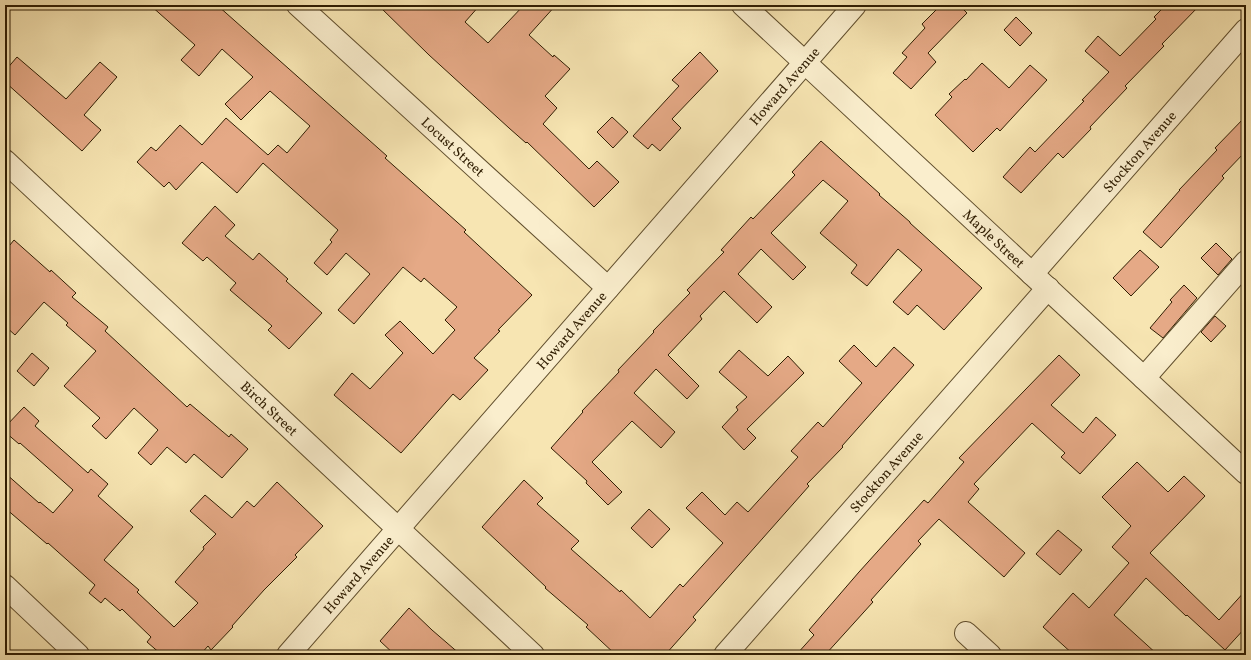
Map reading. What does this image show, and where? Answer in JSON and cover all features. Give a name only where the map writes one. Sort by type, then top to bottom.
[{"type":"street","name":"Locust Street","points":[[298,5],[608,288]]},
{"type":"street","name":"Maple Street","points":[[743,5],[1246,473]]},
{"type":"street","name":"Howard Avenue","points":[[288,655],[855,5]]},
{"type":"street","name":"Stockton Avenue","points":[[1032,274],[1246,30]]},
{"type":"street","name":"Birch Street","points":[[5,161],[533,655]]},
{"type":"street","points":[[1144,378],[1246,262]]},
{"type":"street","name":"Stockton Avenue","points":[[725,655],[1048,288]]},
{"type":"street","points":[[5,586],[78,655]]},
{"type":"street","points":[[966,633],[990,655]]},
{"type":"building","points":[[150,5],[217,5],[387,156],[385,158],[466,230],[464,232],[532,295],[498,330],[500,331],[474,358],[488,370],[460,400],[453,394],[401,453],[334,395],[352,373],[370,389],[403,353],[385,335],[400,321],[433,354],[455,330],[445,320],[457,307],[424,278],[421,282],[403,267],[354,324],[338,310],[370,274],[346,253],[327,275],[314,263],[332,242],[330,240],[338,230],[263,163],[237,193],[202,162],[176,190],[169,182],[164,187],[137,162],[151,147],[156,151],[180,125],[202,145],[226,118],[268,155],[278,145],[287,153],[310,126],[270,91],[241,120],[225,104],[253,77],[222,49],[199,76],[181,60],[195,45]]},
{"type":"building","points":[[378,5],[480,5],[465,22],[488,43],[524,5],[556,5],[529,35],[553,57],[554,55],[570,69],[545,96],[557,108],[543,124],[589,169],[597,161],[619,182],[594,207],[527,142],[526,143],[509,128],[429,55]]},
{"type":"building","points":[[941,5],[959,5],[967,13],[928,53],[936,62],[911,89],[893,73],[907,57],[902,53],[925,28],[922,24]]},
{"type":"building","points":[[1166,5],[1200,5],[1162,44],[1164,46],[1125,86],[1127,88],[1090,127],[1091,129],[1063,158],[1058,153],[1021,193],[1003,177],[1030,147],[1035,152],[1084,101],[1082,100],[1109,72],[1085,51],[1098,36],[1120,56],[1156,19],[1154,17]]},
{"type":"building","points":[[1016,17],[1032,33],[1020,46],[1004,30]]},
{"type":"building","points":[[700,52],[718,71],[672,119],[681,128],[660,151],[652,144],[648,149],[633,136],[679,86],[672,80]]},
{"type":"building","points":[[17,57],[66,99],[100,62],[117,77],[84,115],[101,130],[82,151],[5,82],[5,71]]},
{"type":"building","points":[[982,63],[1009,88],[1030,65],[1047,80],[1000,131],[997,128],[973,152],[935,115],[952,97],[949,94],[965,79],[966,80]]},
{"type":"building","points":[[1246,116],[1246,151],[1222,176],[1224,178],[1161,248],[1143,232],[1179,190],[1217,150],[1215,148]]},
{"type":"building","points":[[612,117],[628,132],[613,148],[597,132]]},
{"type":"building","points":[[821,141],[982,288],[944,330],[917,305],[908,315],[893,302],[922,270],[898,249],[867,286],[851,273],[857,265],[820,233],[848,201],[823,180],[771,233],[806,267],[793,280],[761,249],[738,274],[772,307],[757,323],[724,291],[700,316],[702,319],[668,355],[699,386],[687,399],[656,369],[634,393],[675,432],[661,448],[632,421],[592,462],[622,492],[608,505],[586,483],[587,481],[551,448],[583,412],[582,411],[619,372],[618,370],[690,293],[687,290],[724,252],[721,250],[751,217],[753,219],[795,175],[792,172]]},
{"type":"building","points":[[215,206],[235,225],[225,236],[253,260],[259,253],[288,279],[286,281],[322,313],[289,349],[268,330],[272,326],[230,290],[236,283],[207,257],[203,261],[182,243]]},
{"type":"building","points":[[14,240],[50,272],[51,270],[76,293],[72,297],[108,327],[105,331],[187,407],[190,404],[229,437],[231,434],[248,449],[222,478],[194,454],[186,463],[167,447],[151,465],[138,453],[158,430],[134,408],[106,439],[92,426],[100,418],[64,386],[96,351],[66,325],[68,323],[44,302],[15,335],[5,326],[5,251]]},
{"type":"building","points":[[1216,243],[1232,259],[1218,275],[1201,258]]},
{"type":"building","points":[[1140,250],[1159,267],[1131,296],[1113,278]]},
{"type":"building","points":[[1184,285],[1197,298],[1163,338],[1150,328],[1172,302],[1170,300]]},
{"type":"building","points":[[1215,316],[1226,326],[1211,342],[1201,332]]},
{"type":"building","points":[[854,345],[876,367],[894,347],[914,365],[842,446],[843,447],[807,484],[809,486],[693,617],[696,620],[665,655],[616,655],[586,627],[588,625],[545,588],[546,587],[482,527],[524,480],[543,498],[537,504],[579,541],[571,549],[620,592],[621,590],[650,618],[680,584],[683,587],[723,543],[686,508],[702,492],[725,515],[737,502],[748,512],[798,457],[791,451],[818,422],[823,427],[862,383],[839,361]]},
{"type":"building","points":[[739,350],[768,376],[788,356],[804,373],[747,429],[756,438],[744,450],[722,427],[738,410],[736,407],[747,397],[719,372]]},
{"type":"building","points":[[32,353],[49,368],[34,386],[17,371]]},
{"type":"building","points":[[1059,355],[1080,375],[1051,405],[1083,433],[1096,417],[1116,435],[1080,474],[1061,457],[1065,453],[1032,423],[974,484],[979,489],[968,502],[1025,553],[1004,577],[939,519],[918,541],[921,544],[871,600],[873,602],[825,655],[796,655],[814,635],[809,630],[859,572],[924,500],[928,503],[964,462],[959,458]]},
{"type":"building","points":[[24,407],[39,421],[35,426],[88,473],[91,469],[108,484],[98,496],[133,527],[104,560],[139,590],[137,592],[174,627],[198,603],[175,582],[204,549],[203,547],[216,534],[190,511],[205,495],[232,518],[247,501],[254,507],[277,482],[323,526],[295,555],[297,557],[264,590],[232,626],[233,627],[211,650],[208,646],[200,655],[162,655],[147,642],[151,637],[122,609],[120,611],[105,598],[101,603],[89,593],[95,585],[48,543],[47,544],[5,508],[5,473],[39,503],[40,502],[53,513],[73,490],[20,443],[19,444],[5,432],[5,427]]},
{"type":"building","points":[[1137,462],[1168,492],[1184,476],[1205,496],[1150,553],[1219,620],[1246,590],[1246,627],[1225,650],[1146,578],[1114,615],[1158,655],[1074,655],[1043,627],[1073,593],[1089,608],[1129,563],[1112,547],[1131,526],[1102,497]]},
{"type":"building","points":[[649,509],[670,529],[652,548],[631,528]]},
{"type":"building","points":[[1058,530],[1082,550],[1060,575],[1036,554]]},
{"type":"building","points":[[409,608],[461,655],[395,655],[380,641]]}]
